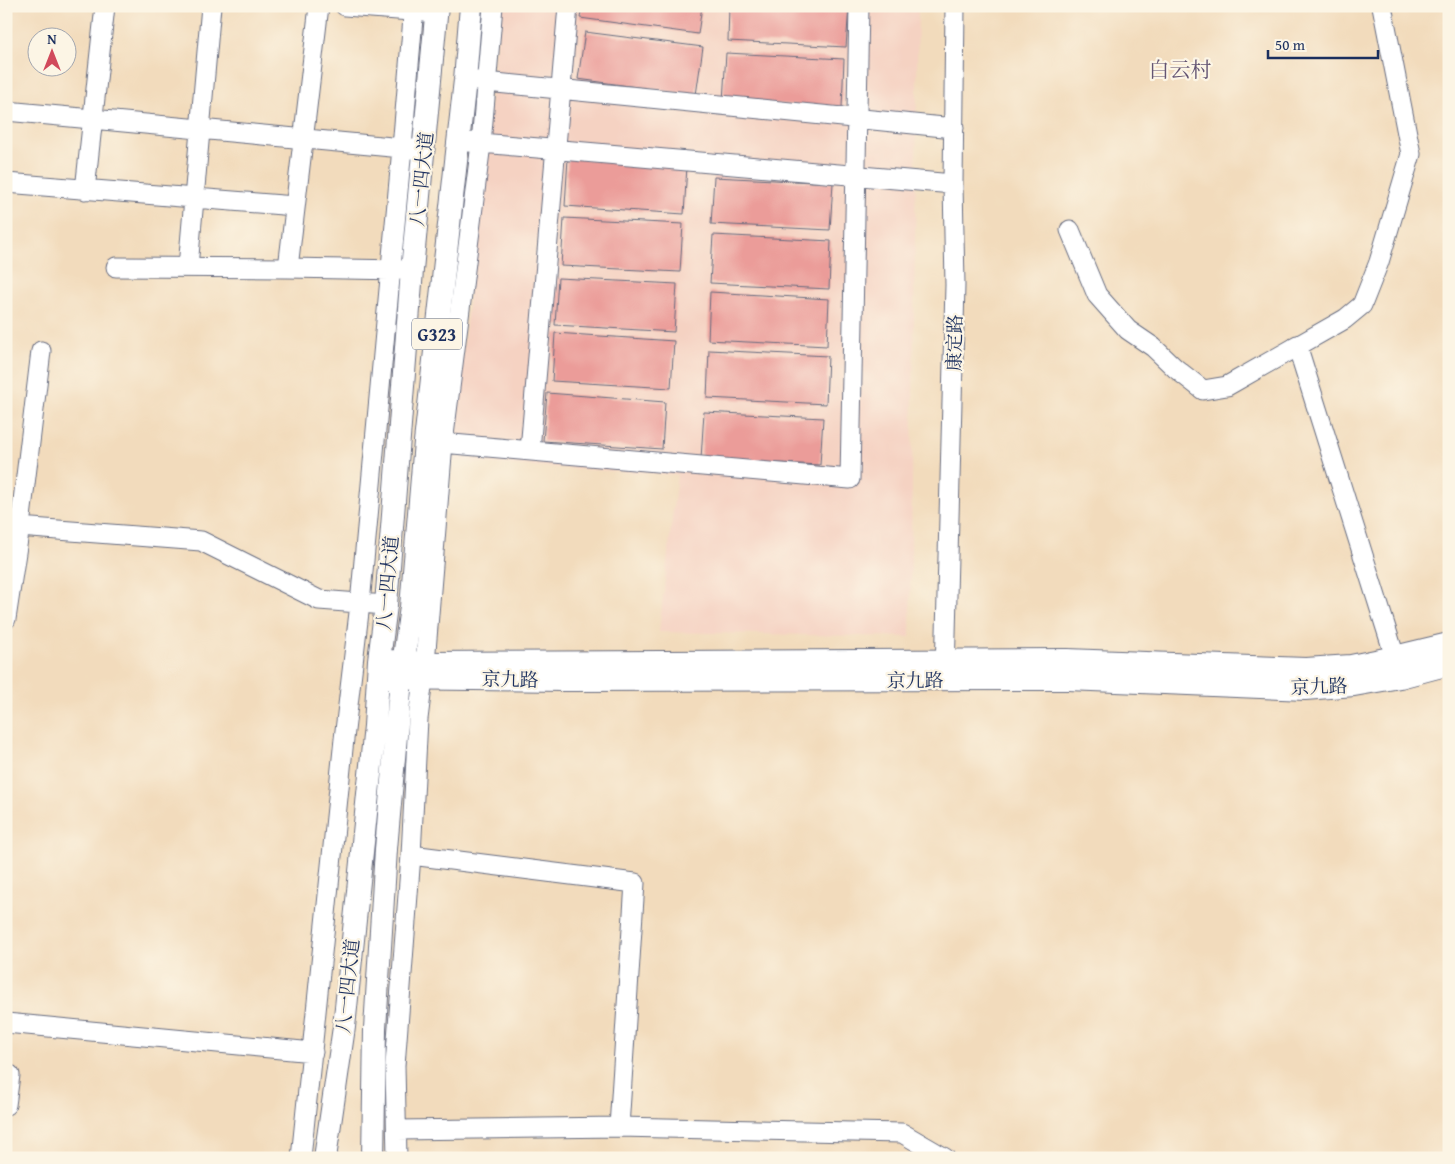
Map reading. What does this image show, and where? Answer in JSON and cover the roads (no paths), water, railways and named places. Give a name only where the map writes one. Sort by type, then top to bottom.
[{"type":"main road","name":"八一四大道","points":[[373,1158],[376,1029],[386,849],[413,671],[411,608],[434,442],[458,141],[471,6]]},
{"type":"main road","name":"八一四大道","points":[[325,1158],[344,1027],[375,726],[378,669],[386,605],[402,270],[413,149],[437,10]]},
{"type":"main road","name":"京九路","points":[[1398,667],[1449,644]]},
{"type":"main road","name":"京九路","points":[[378,669],[413,671],[945,671],[1067,660],[1306,669],[1449,664]]},
{"type":"main road","points":[[1398,667],[1449,676]]},
{"type":"main road","points":[[333,1158],[344,1027]]},
{"type":"main road","points":[[362,1158],[376,1029]]},
{"type":"street","points":[[85,190],[105,6]]},
{"type":"street","points":[[188,267],[211,6]]},
{"type":"street","points":[[288,268],[319,6]]},
{"type":"street","points":[[345,6],[437,10]]},
{"type":"street","points":[[493,6],[481,144],[434,442],[850,479],[859,6]]},
{"type":"street","points":[[530,450],[568,6]]},
{"type":"street","name":"康定路","points":[[945,671],[955,285],[953,184],[955,6]]},
{"type":"street","points":[[1070,230],[1097,295],[1128,330],[1153,347],[1175,368],[1203,390],[1227,386],[1345,319],[1362,305],[1379,262],[1411,154],[1382,6]]},
{"type":"street","points":[[6,111],[413,149],[413,9]]},
{"type":"street","points":[[465,80],[857,120],[954,128]]},
{"type":"street","points":[[458,141],[953,184]]},
{"type":"street","points":[[6,183],[295,206]]},
{"type":"street","points":[[116,267],[402,270],[344,738],[301,1158]]},
{"type":"street","points":[[1297,345],[1398,667]]},
{"type":"street","points":[[6,619],[13,526],[41,351]]},
{"type":"street","points":[[13,526],[201,541],[319,600],[386,605]]},
{"type":"street","points":[[397,1158],[395,1066],[411,855],[418,719],[413,671]]},
{"type":"street","points":[[411,855],[635,883],[619,1127]]},
{"type":"street","points":[[6,1023],[312,1052]]},
{"type":"street","points":[[6,1074],[10,1074],[6,1104]]},
{"type":"street","points":[[397,1130],[619,1127],[902,1133],[945,1158]]},
{"type":"district","name":"白云村","points":[[1180,69]]}]
